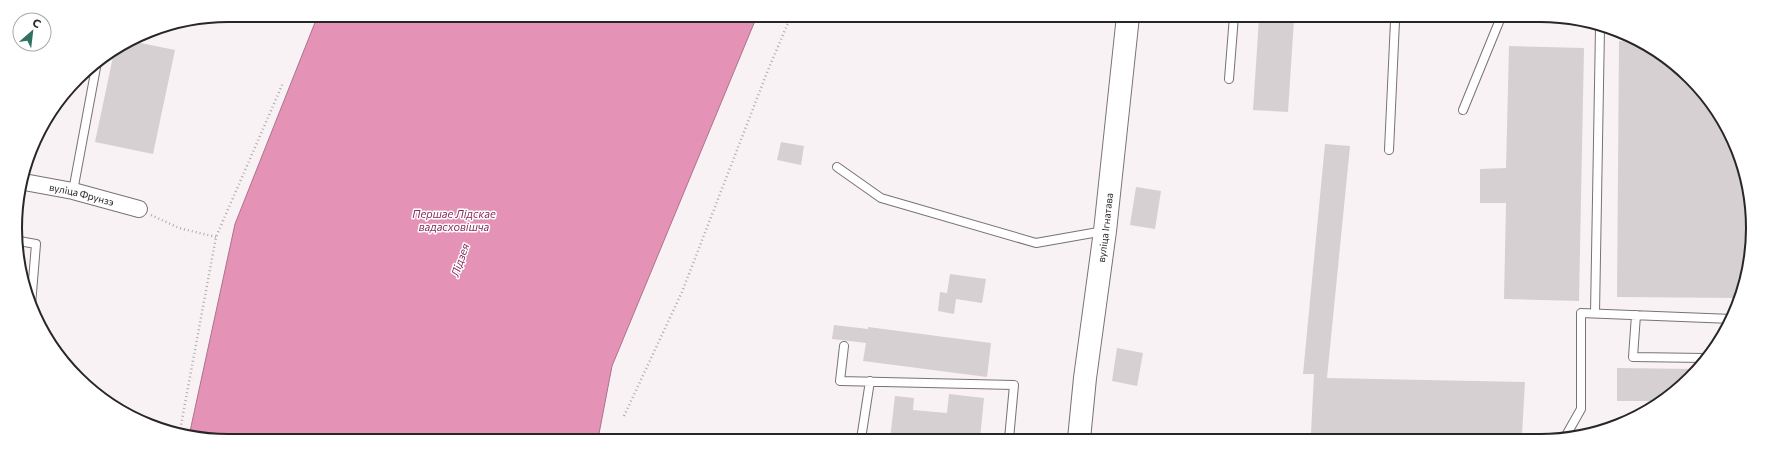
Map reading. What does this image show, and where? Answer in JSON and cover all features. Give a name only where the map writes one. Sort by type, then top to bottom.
[{"type":"street","name":"вуліца Ігнатава","points":[[1079,434],[1085,378],[1105,231],[1127,22]]},
{"type":"street","name":"вуліца Фрунзэ","points":[[27,183],[73,190],[138,208]]},
{"type":"lane","points":[[1228,79],[1233,22]]},
{"type":"lane","points":[[1389,150],[1395,22]]},
{"type":"lane","points":[[1463,110],[1499,22]]},
{"type":"lane","points":[[1595,313],[1600,31]]},
{"type":"lane","points":[[73,190],[95,71]]},
{"type":"lane","points":[[837,167],[881,198],[1036,243],[1105,231]]},
{"type":"lane","points":[[22,242],[36,244],[32,291]]},
{"type":"lane","points":[[1568,432],[1581,409],[1581,313],[1725,319]]},
{"type":"lane","points":[[1636,315],[1634,357],[1699,358]]},
{"type":"lane","points":[[844,346],[840,381],[1014,385],[1009,434]]},
{"type":"lane","points":[[862,434],[870,381]]},
{"type":"path","points":[[624,416],[682,292],[768,70],[788,22]]},
{"type":"path","points":[[180,428],[216,237],[283,83]]},
{"type":"path","points":[[138,208],[179,228],[216,237]]},
{"type":"water","name":"Першае Лідскае вадасховішча","points":[[315,22],[755,22],[612,366],[599,434],[215,434],[190,430],[235,224]]},
{"type":"building","points":[[1259,22],[1294,22],[1288,112],[1253,110]]},
{"type":"building","points":[[1619,41],[1631,43],[1676,73],[1695,92],[1718,125],[1725,137],[1739,175],[1746,215],[1746,241],[1742,268],[1733,298],[1617,297]]},
{"type":"building","points":[[138,42],[175,50],[153,154],[95,142],[113,58]]},
{"type":"building","points":[[1509,46],[1584,48],[1579,301],[1504,299],[1506,203],[1480,203],[1480,169],[1506,168]]},
{"type":"building","points":[[781,142],[804,146],[801,165],[777,160]]},
{"type":"building","points":[[1325,144],[1350,146],[1327,378],[1525,382],[1522,434],[1311,433],[1314,374],[1303,374]]},
{"type":"building","points":[[1136,187],[1161,191],[1155,229],[1130,225]]},
{"type":"building","points":[[950,274],[986,279],[982,303],[956,299],[954,314],[938,311],[940,292],[947,293]]},
{"type":"building","points":[[834,325],[868,329],[868,327],[991,343],[987,377],[863,361],[866,343],[832,339]]},
{"type":"building","points":[[1117,348],[1143,353],[1137,386],[1112,381]]},
{"type":"building","points":[[1617,368],[1691,369],[1676,383],[1651,401],[1617,401]]},
{"type":"building","points":[[949,394],[984,398],[980,434],[891,434],[895,396],[914,398],[913,410],[947,413]]},
{"type":"water label","name":"Лідзея","points":[[460,260]]}]
